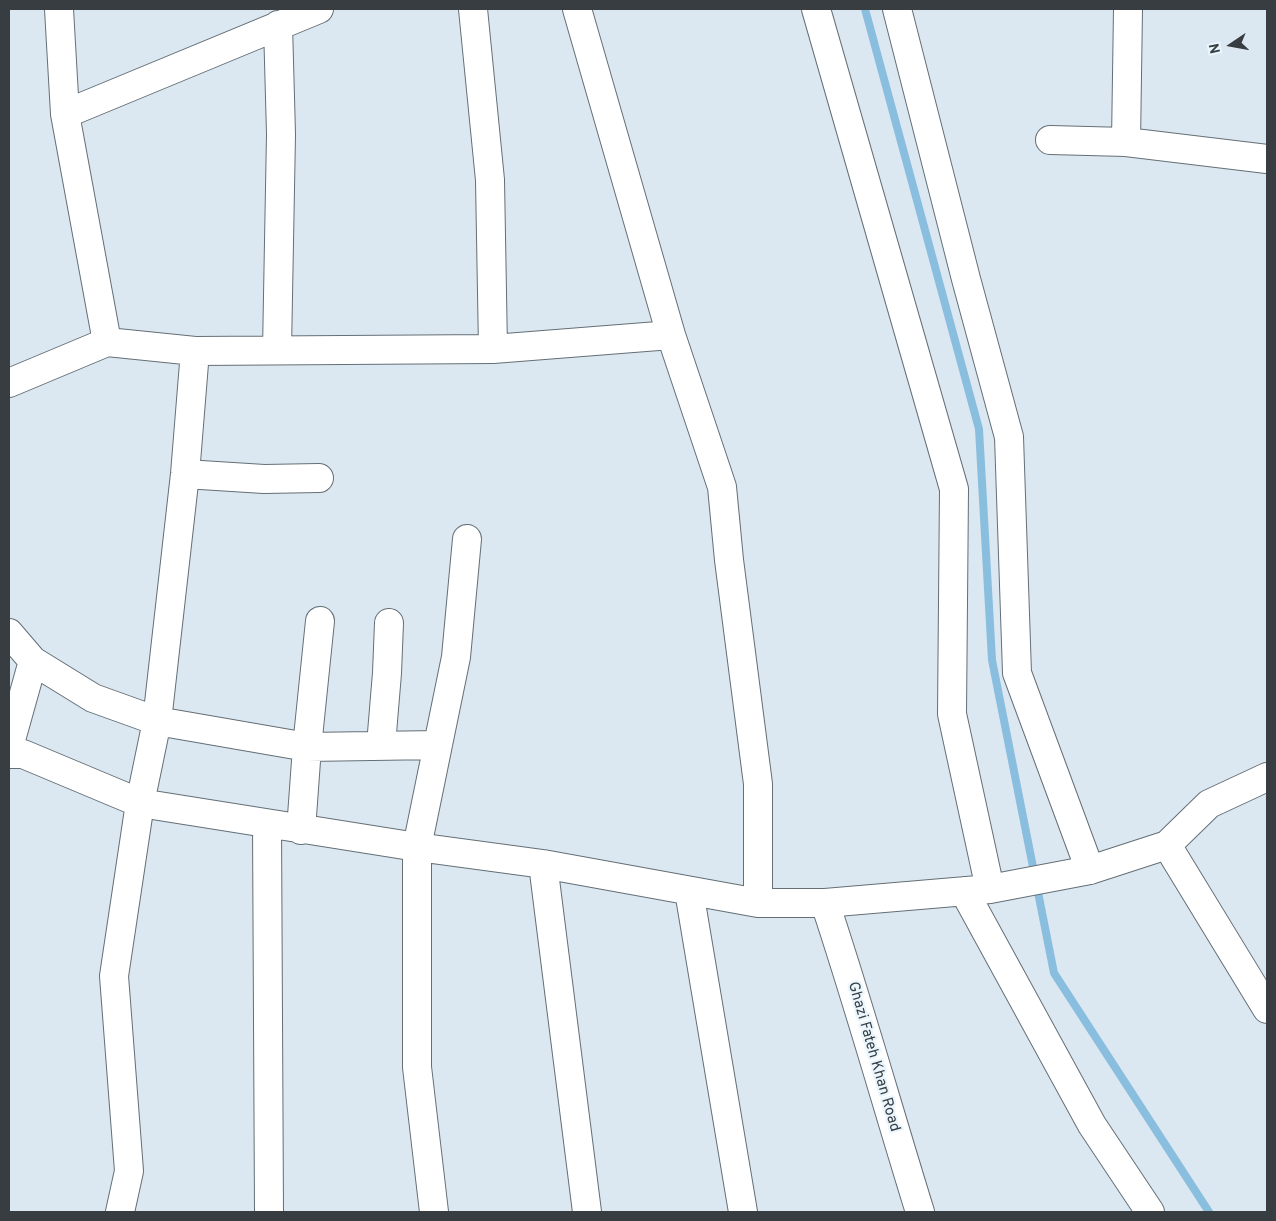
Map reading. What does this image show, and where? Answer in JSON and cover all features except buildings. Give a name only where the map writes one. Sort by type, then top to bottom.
[{"type":"street","points":[[59,9],[65,114],[107,342]]},
{"type":"street","points":[[65,114],[319,9]]},
{"type":"street","points":[[473,9],[490,180],[493,350]]},
{"type":"street","points":[[577,9],[671,335],[722,486],[729,560],[758,784],[758,903]]},
{"type":"street","points":[[816,9],[954,489],[952,714],[990,888],[1092,1125],[1150,1212]]},
{"type":"street","points":[[898,9],[966,279],[1009,437],[1017,673],[1079,873]]},
{"type":"street","points":[[1126,142],[1128,9]]},
{"type":"street","points":[[277,350],[281,134],[278,25]]},
{"type":"street","points":[[1050,140],[1126,142],[1267,159]]},
{"type":"street","points":[[9,383],[107,342],[195,351],[493,350],[671,335]]},
{"type":"street","points":[[120,1212],[129,1170],[114,976],[140,803],[156,721],[184,474],[195,351]]},
{"type":"street","points":[[184,474],[264,478],[319,478]]},
{"type":"street","points":[[434,1212],[417,1067],[417,847],[456,657],[467,539]]},
{"type":"street","points":[[301,830],[307,747],[320,621]]},
{"type":"street","points":[[381,745],[389,623]]},
{"type":"street","points":[[9,633],[34,660],[93,698],[156,721],[307,747],[438,745]]},
{"type":"street","points":[[9,747],[34,660]]},
{"type":"street","points":[[9,754],[23,754],[140,803],[301,830],[543,864],[758,903],[825,903],[990,888],[1079,873],[1168,846],[1209,804],[1267,777]]},
{"type":"street","points":[[268,824],[269,1212]]},
{"type":"street","points":[[1168,846],[1267,1009]]},
{"type":"street","points":[[543,864],[587,1212]]},
{"type":"street","points":[[690,891],[743,1212]]},
{"type":"street","name":"Ghazi Fateh Khan Road","points":[[825,903],[850,977],[920,1212]]},
{"type":"waterway","points":[[865,9],[979,429],[992,660],[1054,973],[1209,1212]]}]
